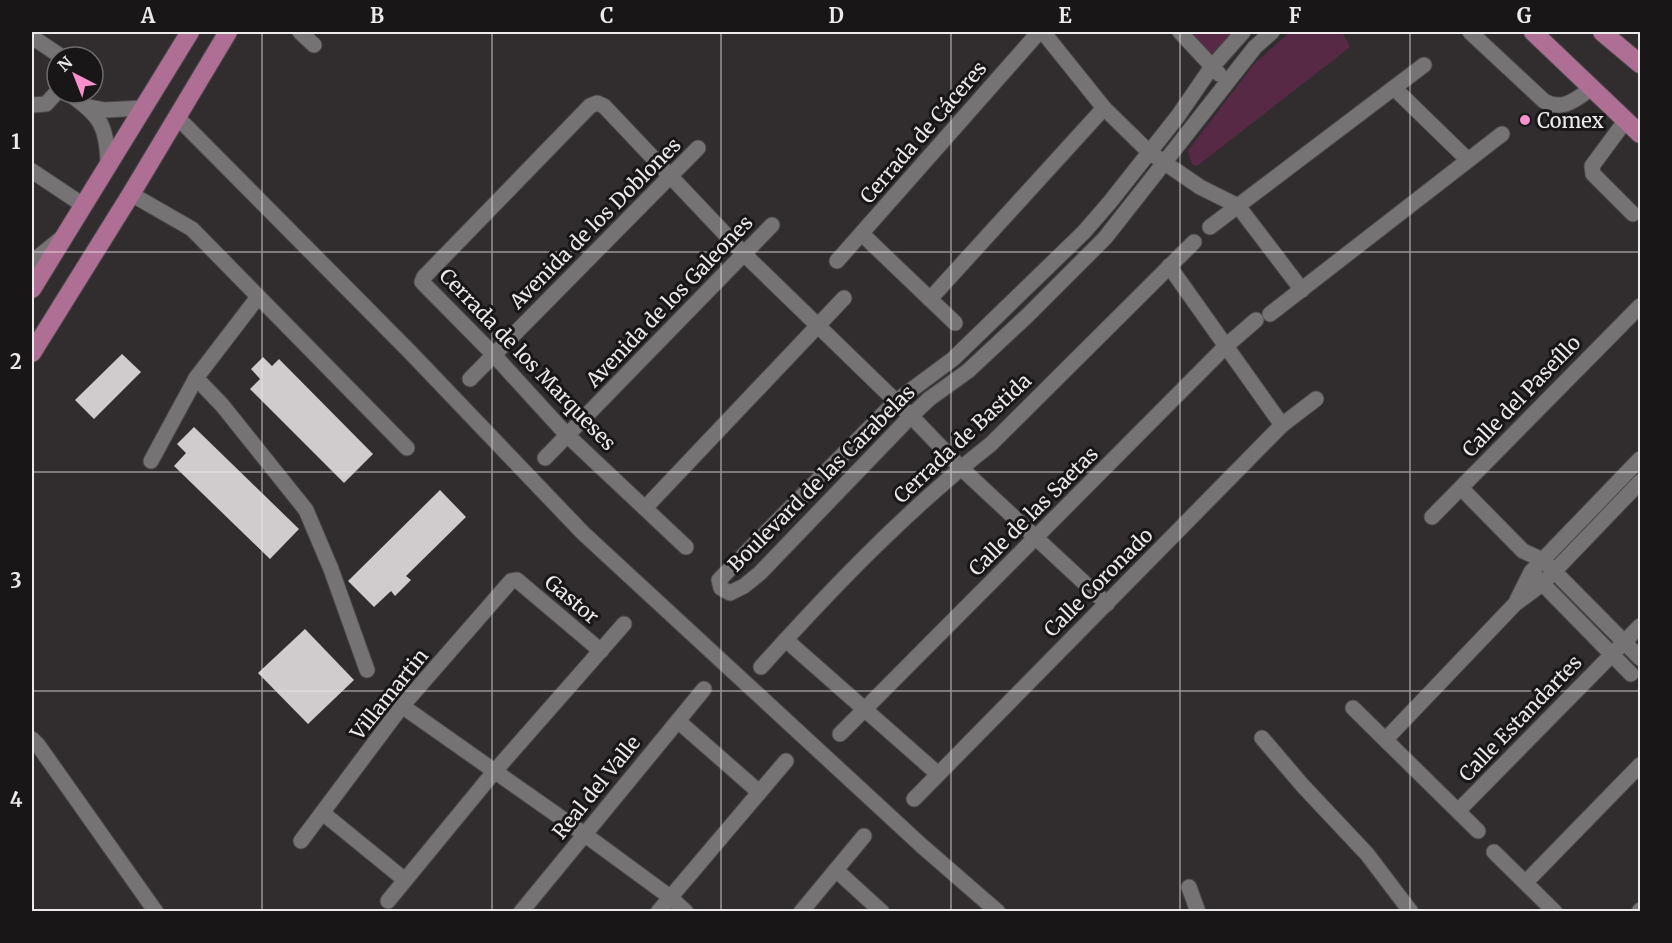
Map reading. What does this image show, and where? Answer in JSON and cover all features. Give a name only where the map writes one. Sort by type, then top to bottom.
[{"type":"main road","points":[[32,290],[190,32]]},
{"type":"main road","points":[[32,353],[228,32]]},
{"type":"main road","points":[[1533,32],[1641,134]]},
{"type":"main road","points":[[1602,32],[1638,58]]},
{"type":"street","points":[[300,32],[314,45]]},
{"type":"street","name":"Cerrada de Cáceres","points":[[837,261],[1041,32],[1104,108],[1149,152]]},
{"type":"street","points":[[1180,32],[1211,68],[1228,82]]},
{"type":"street","name":"Boulevard de las Carabelas","points":[[1243,32],[1211,68],[1178,116],[1084,232],[953,359],[895,402],[719,580],[720,588],[730,592],[744,586],[760,573],[911,416],[929,399],[968,371],[1079,265],[1105,238],[1255,47],[1272,32]]},
{"type":"street","points":[[1470,32],[1553,107],[1565,105],[1592,88]]},
{"type":"street","points":[[32,37],[45,46]]},
{"type":"street","points":[[1210,227],[1424,65]]},
{"type":"street","points":[[1394,88],[1468,160]]},
{"type":"street","name":"Cerrada de los Marqueses","points":[[686,547],[567,435],[494,355],[422,282],[424,277],[590,106],[597,103],[604,106],[744,254],[911,416],[961,468],[1107,604]]},
{"type":"street","points":[[86,105],[105,110],[142,108]]},
{"type":"street","points":[[89,107],[107,139],[108,164]]},
{"type":"street","points":[[930,299],[1104,108]]},
{"type":"street","points":[[177,117],[410,352],[582,533],[922,846],[998,912]]},
{"type":"street","points":[[1626,120],[1592,166],[1593,174],[1633,213]]},
{"type":"street","points":[[1149,152],[1200,187],[1238,206],[1302,290],[1502,134]]},
{"type":"street","name":"Avenida de los Doblones","points":[[470,379],[698,148]]},
{"type":"street","points":[[32,171],[83,205]]},
{"type":"street","points":[[131,194],[192,229],[407,448]]},
{"type":"street","name":"Avenida de los Galeones","points":[[545,458],[772,225]]},
{"type":"street","name":"Cerrada de Cáceres","points":[[862,234],[955,323]]},
{"type":"street","points":[[32,262],[64,237]]},
{"type":"street","name":"Cerrada de Bastida","points":[[761,667],[884,539],[961,468],[992,444],[1194,242]]},
{"type":"street","points":[[1169,266],[1282,424]]},
{"type":"street","name":"Calle de las Saetas","points":[[840,734],[1226,346],[1302,290]]},
{"type":"street","points":[[151,461],[196,378],[258,297]]},
{"type":"street","points":[[645,508],[844,298]]},
{"type":"street","name":"Calle del Paseíllo","points":[[1432,517],[1641,306]]},
{"type":"street","points":[[196,378],[222,405],[306,510],[331,569],[367,670]]},
{"type":"street","name":"Calle Coronado","points":[[914,799],[1282,424],[1316,399]]},
{"type":"street","points":[[1548,566],[1641,459]]},
{"type":"street","points":[[1386,739],[1515,604],[1536,578],[1641,482]]},
{"type":"street","name":"Calle Estandartes","points":[[1461,488],[1523,551],[1548,566],[1641,658]]},
{"type":"street","name":"Calle Estandartes","points":[[1523,551],[1536,578],[1631,674]]},
{"type":"street","name":"Gastor","points":[[517,580],[601,651]]},
{"type":"street","name":"Villamartin","points":[[301,841],[324,814],[402,706],[511,581],[517,580]]},
{"type":"street","points":[[388,901],[494,772],[624,624]]},
{"type":"street","name":"Calle Estandartes","points":[[1458,811],[1641,626]]},
{"type":"street","points":[[786,640],[938,774]]},
{"type":"street","name":"Real del Valle","points":[[521,912],[704,689]]},
{"type":"street","points":[[402,706],[584,834],[670,897],[686,912]]},
{"type":"street","points":[[1353,708],[1478,831]]},
{"type":"street","points":[[678,721],[759,792]]},
{"type":"street","points":[[1262,738],[1303,786],[1367,854],[1412,912]]},
{"type":"street","points":[[32,739],[156,912]]},
{"type":"street","points":[[658,912],[786,761]]},
{"type":"street","points":[[1526,882],[1641,765]]},
{"type":"street","points":[[324,814],[405,880]]},
{"type":"street","points":[[801,912],[864,836]]},
{"type":"street","points":[[1494,852],[1555,912]]},
{"type":"street","points":[[836,870],[882,912]]},
{"type":"street","points":[[1189,887],[1198,912]]},
{"type":"shaded area","points":[[1191,32],[1235,32],[1210,55]]},
{"type":"shaded area","points":[[1290,32],[1342,32],[1350,47],[1197,166],[1192,164],[1188,151],[1254,64]]},
{"type":"building","points":[[122,354],[141,372],[94,419],[75,400]]},
{"type":"building","points":[[263,357],[272,366],[279,359],[373,454],[344,483],[250,389],[260,379],[251,369]]},
{"type":"building","points":[[194,427],[299,529],[270,559],[174,466],[186,453],[177,444]]},
{"type":"building","points":[[440,490],[466,517],[406,576],[411,580],[395,596],[391,591],[374,607],[348,581]]},
{"type":"building","points":[[305,629],[354,680],[308,724],[258,673]]},
{"type":"place","name":"Comex","points":[[1525,120]]}]
